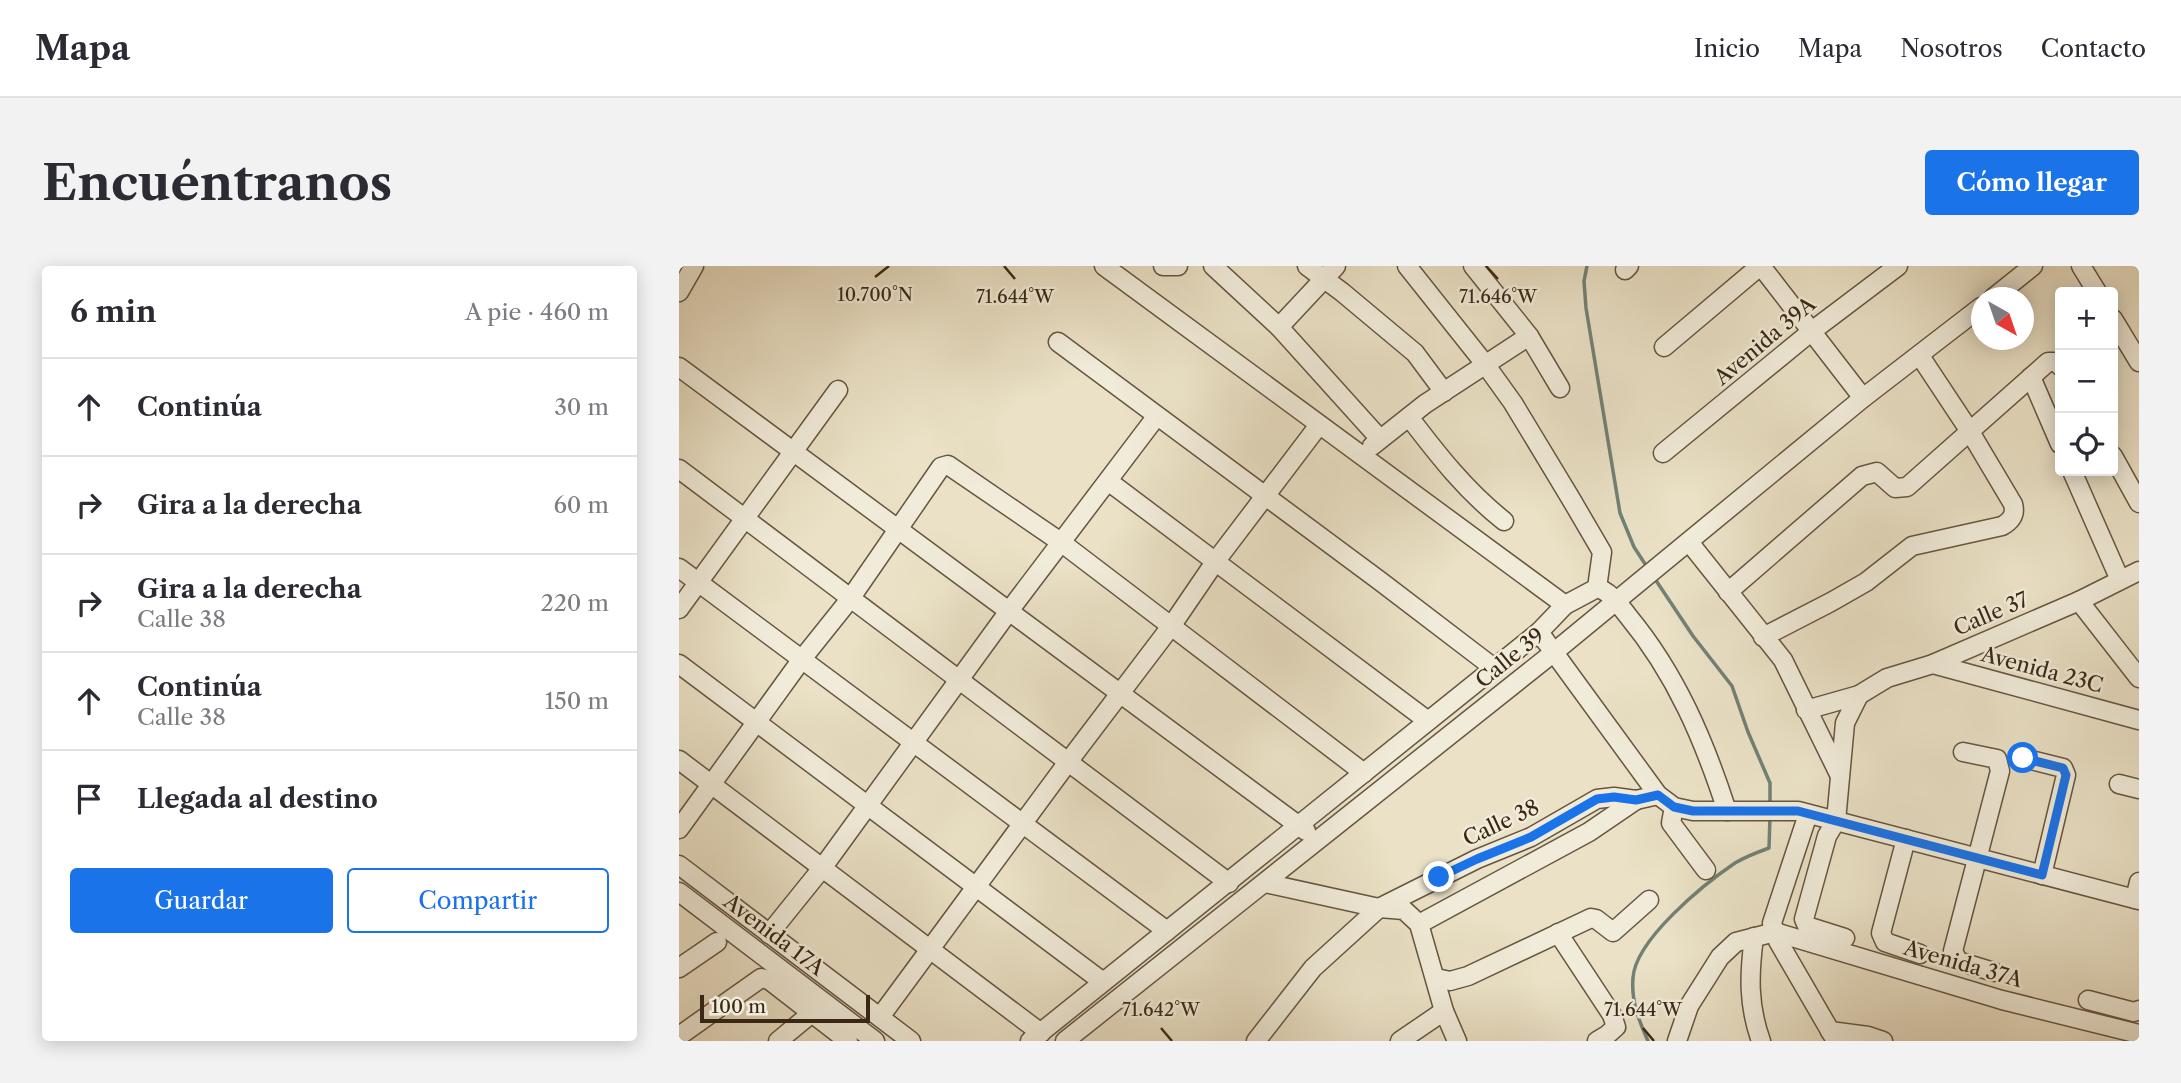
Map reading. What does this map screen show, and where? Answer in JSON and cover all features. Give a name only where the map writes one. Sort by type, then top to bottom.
[{"type":"street","points":[[681,286],[694,266]]},
{"type":"street","points":[[1104,266],[1565,605]]},
{"type":"street","points":[[1163,266],[1178,266]]},
{"type":"street","points":[[1213,266],[1279,327],[1380,439]]},
{"type":"street","points":[[1307,266],[1330,273],[1415,353],[1444,392]]},
{"type":"street","points":[[1407,266],[1513,403],[1602,552],[1597,588]]},
{"type":"street","points":[[1472,266],[1529,336],[1560,388]]},
{"type":"street","points":[[1664,348],[1761,266],[1863,398]]},
{"type":"street","name":"Avenida 39A","points":[[1663,453],[1812,331],[1898,266]]},
{"type":"street","points":[[2007,287],[2033,266]]},
{"type":"street","points":[[2081,266],[2094,287]]},
{"type":"street","points":[[1279,327],[1330,273]]},
{"type":"street","name":"Calle 39","points":[[1065,1041],[1553,653],[1863,398],[1971,316]]},
{"type":"street","points":[[2118,327],[2139,362]]},
{"type":"street","points":[[1362,456],[1409,417],[1529,336]]},
{"type":"street","points":[[1058,342],[1494,668]]},
{"type":"street","points":[[1763,637],[1866,582],[1912,546],[2009,522],[2015,511],[2013,504],[1969,430],[1920,356]]},
{"type":"street","points":[[1728,592],[1862,476],[1877,472],[1895,488],[1907,487],[2048,362],[2055,362]]},
{"type":"street","points":[[679,366],[1318,840]]},
{"type":"street","points":[[2031,377],[2055,432]]},
{"type":"street","points":[[679,609],[838,390]]},
{"type":"street","points":[[769,934],[823,867],[1009,611],[1156,416]]},
{"type":"street","points":[[1409,417],[1447,467],[1480,502],[1504,521]]},
{"type":"street","points":[[880,1017],[1319,425]]},
{"type":"street","points":[[679,829],[802,659],[850,599],[941,467],[948,465],[1062,543],[1364,773]]},
{"type":"street","points":[[2118,465],[2139,503]]},
{"type":"street","points":[[679,468],[1229,883]]},
{"type":"street","points":[[2074,476],[2120,580]]},
{"type":"street","points":[[1108,481],[1428,721]]},
{"type":"street","points":[[1689,542],[1783,660],[1839,774]]},
{"type":"street","points":[[679,568],[1167,930]]},
{"type":"street","name":"Calle 37","points":[[1807,710],[1859,695],[1887,678],[1933,664],[2079,601],[2139,571]]},
{"type":"street","points":[[679,760],[929,949],[1035,1037],[1539,632],[1565,605],[1597,588],[1602,589],[1616,602],[1641,631],[1663,664],[1690,712],[1711,761],[1727,811]]},
{"type":"street","points":[[2079,601],[2139,678]]},
{"type":"street","points":[[1539,632],[1658,795],[1674,807],[1693,811],[1798,811],[2042,875],[2138,894]]},
{"type":"street","points":[[679,664],[1103,982]]},
{"type":"street","name":"Avenida 23C","points":[[1933,664],[2139,720]]},
{"type":"street","points":[[1845,938],[1807,926],[1804,919],[1827,836],[1836,821],[1845,723],[1859,695]]},
{"type":"street","points":[[1963,752],[1997,759],[2000,771],[1953,951],[1958,961],[1994,972]]},
{"type":"street","points":[[2023,758],[2063,768],[2066,775],[2042,875]]},
{"type":"street","points":[[2119,784],[2139,789]]},
{"type":"street","name":"Calle 38","points":[[1256,1041],[1313,968],[1379,908],[1477,859],[1531,837],[1597,799],[1614,797],[1636,800],[1658,795]]},
{"type":"street","points":[[1419,924],[1589,832],[1636,800]]},
{"type":"street","points":[[1674,807],[1671,823],[1706,870]]},
{"type":"street","points":[[1808,814],[1773,923],[1778,942],[1833,1036],[1868,1036],[1883,1041]]},
{"type":"street","points":[[1906,839],[1884,920],[1882,939],[1920,954]]},
{"type":"street","points":[[679,865],[911,1041]]},
{"type":"street","points":[[1265,883],[1379,908],[1404,909],[1419,924],[1444,1011],[1457,1041]]},
{"type":"street","name":"Avenida 17A","points":[[679,891],[875,1041]]},
{"type":"street","points":[[1436,978],[1450,981],[1468,976],[1591,918],[1613,932],[1649,900]]},
{"type":"street","points":[[1677,1041],[1689,1006],[1720,957],[1736,942],[1775,932]]},
{"type":"street","name":"Avenida 37A","points":[[1775,932],[2002,1000],[2139,1034]]},
{"type":"street","points":[[1558,933],[1612,1015],[1616,1027],[1597,1041]]},
{"type":"street","points":[[1754,937],[1751,1009],[1761,1041]]},
{"type":"street","points":[[679,968],[717,942]]},
{"type":"street","points":[[679,1036],[761,978],[769,980],[811,1013],[837,1038]]},
{"type":"street","points":[[2088,1000],[2134,1012],[2139,1010]]},
{"type":"street","points":[[1399,1041],[1444,1011]]},
{"type":"street","points":[[778,1041],[811,1013]]},
{"type":"waterway","points":[[1587,266],[1584,281],[1586,308],[1620,513],[1634,547],[1647,567]]},
{"type":"waterway","points":[[1653,576],[1693,636],[1732,686],[1770,783],[1770,805]]},
{"type":"waterway","points":[[1648,1041],[1633,995],[1633,978],[1645,947],[1673,914],[1706,884],[1735,863],[1769,848],[1770,816]]},
{"type":"route","points":[[1439,877],[1531,837],[1597,799],[1614,797],[1636,800],[1658,795],[1674,807],[1693,811],[1798,811],[2042,875],[2066,775],[2063,768],[2023,758]]}]
